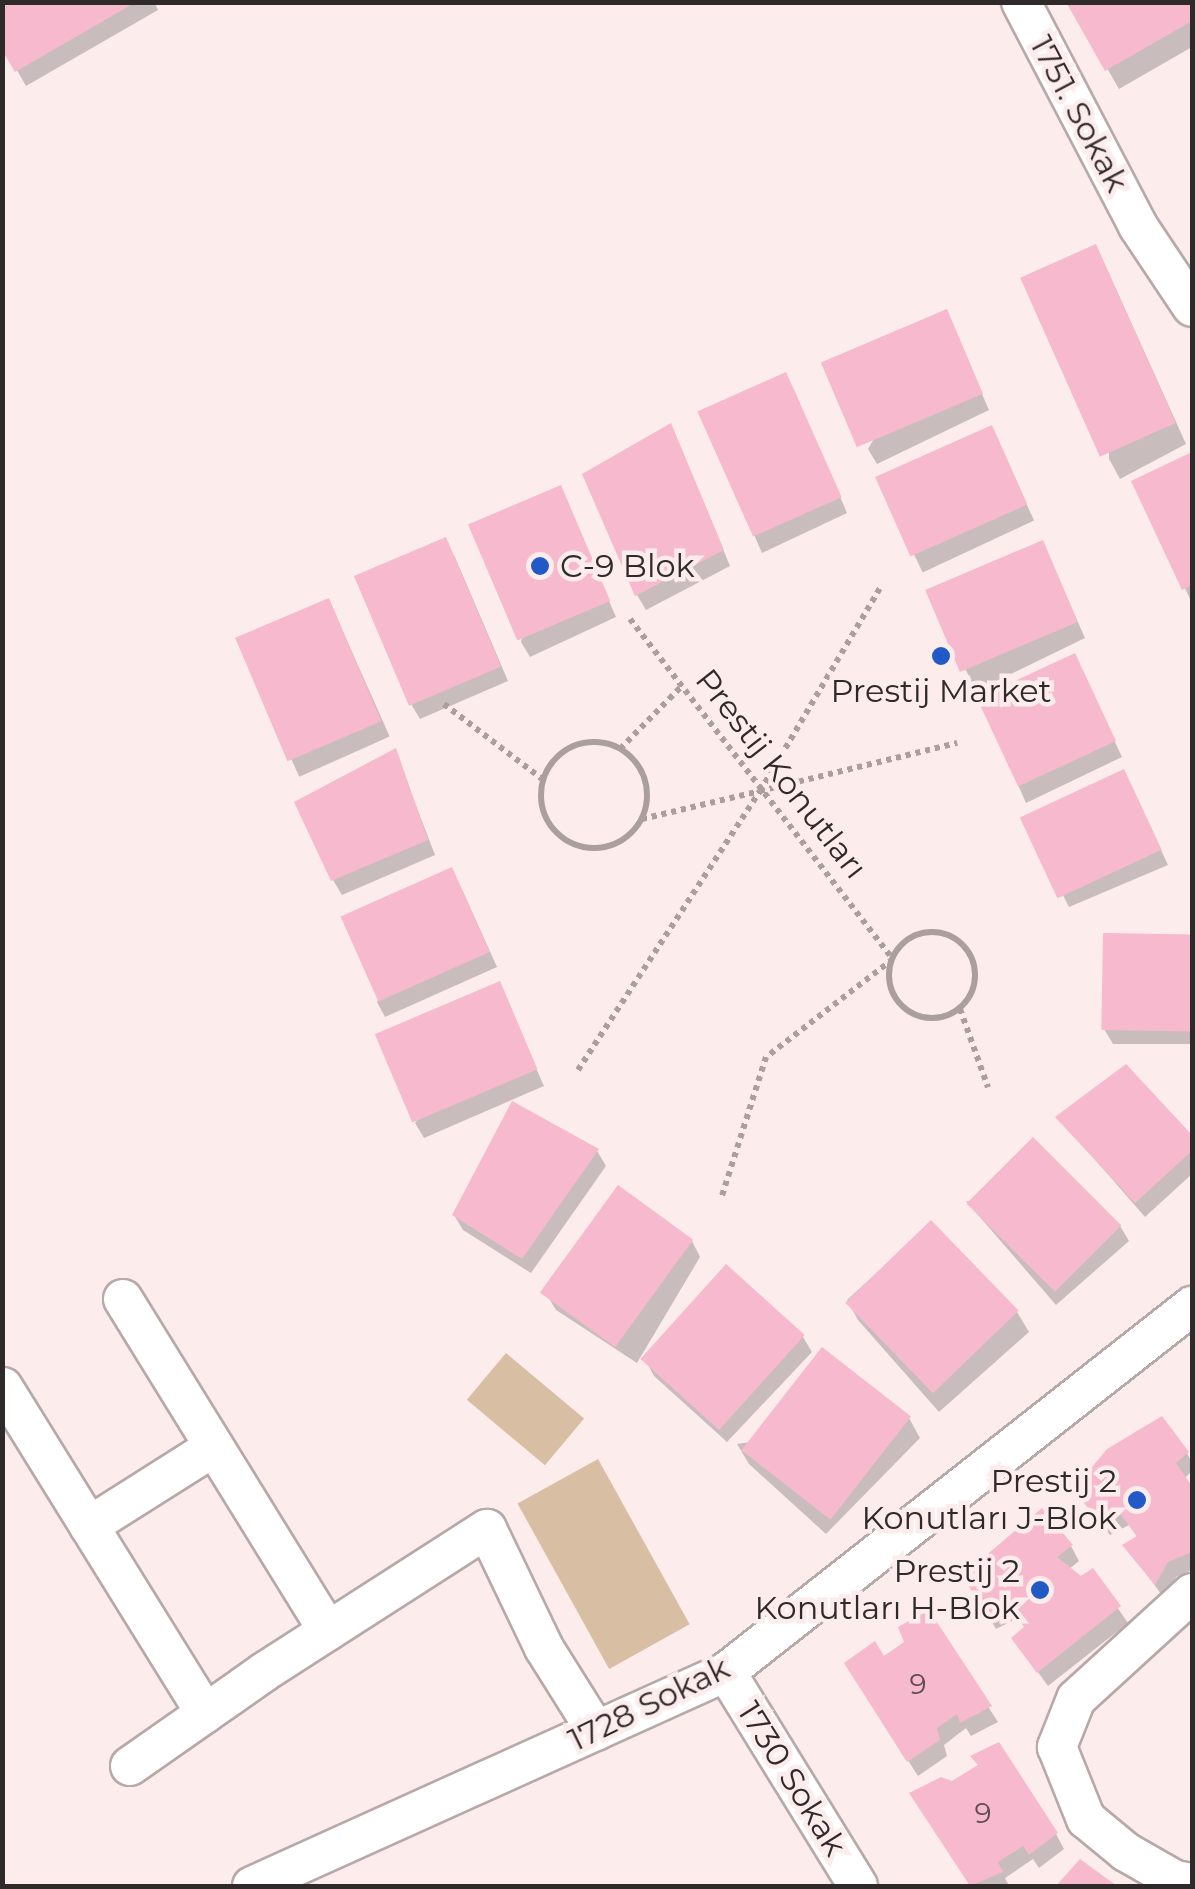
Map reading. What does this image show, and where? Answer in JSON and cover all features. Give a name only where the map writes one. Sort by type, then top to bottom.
[{"type":"street","name":"1751. Sokak","points":[[1021,2],[1138,226],[1192,307]]},
{"type":"street","points":[[123,1299],[328,1631]]},
{"type":"street","name":"1728 Sokak","points":[[252,1886],[726,1672],[1192,1306]]},
{"type":"street","points":[[3,1387],[205,1713]]},
{"type":"street","points":[[89,1526],[214,1447]]},
{"type":"street","points":[[130,1766],[487,1529],[544,1648],[596,1731]]},
{"type":"street","points":[[1192,1594],[1076,1699],[1056,1747],[1086,1819],[1126,1852],[1175,1880],[1192,1884]]},
{"type":"street","name":"1730 Sokak","points":[[726,1672],[858,1886]]},
{"type":"path","points":[[578,1070],[760,791],[882,585]]},
{"type":"path","name":"Prestij Konutları","points":[[630,620],[893,959]]},
{"type":"path","points":[[620,750],[681,687]]},
{"type":"path","points":[[444,704],[542,779]]},
{"type":"path","points":[[642,819],[646,784],[640,768],[620,750],[596,742],[579,744],[550,763],[542,779],[540,796],[552,829],[582,848],[617,844],[642,819],[958,743]]},
{"type":"path","points":[[722,1196],[766,1057],[893,959],[900,946],[924,932],[952,937],[963,945],[975,970],[969,998],[960,1008],[934,1018],[908,1010],[891,987],[893,959]]},
{"type":"path","points":[[960,1008],[988,1088]]},
{"type":"shaded area","points":[[506,1353],[584,1419],[545,1465],[467,1400]]},
{"type":"shaded area","points":[[598,1459],[690,1624],[609,1669],[518,1504]]},
{"type":"building","points":[[2,2],[136,2],[15,72],[2,50]]},
{"type":"building","points":[[1066,2],[1191,2],[1192,21],[1105,71]]},
{"type":"building","points":[[1096,244],[1176,423],[1100,457],[1020,278]]},
{"type":"building","points":[[947,309],[983,394],[857,447],[821,363]]},
{"type":"building","points":[[786,372],[842,497],[753,537],[697,411]]},
{"type":"building","points":[[671,423],[724,550],[635,596],[582,474]]},
{"type":"building","points":[[992,425],[1027,504],[910,557],[875,477]]},
{"type":"building","points":[[1192,452],[1192,585],[1182,590],[1131,481]]},
{"type":"building","name":"C-9 Blok","points":[[561,485],[610,601],[517,640],[468,524]]},
{"type":"building","points":[[446,537],[501,667],[409,706],[354,576]]},
{"type":"building","points":[[1043,540],[1078,622],[960,672],[925,590]]},
{"type":"building","points":[[329,598],[381,721],[287,761],[235,638]]},
{"type":"building","points":[[1075,653],[1116,741],[1018,787],[977,699]]},
{"type":"building","points":[[396,748],[428,840],[331,881],[294,802]]},
{"type":"building","points":[[1124,769],[1162,850],[1057,898],[1020,818]]},
{"type":"building","points":[[452,867],[490,952],[378,1002],[341,917]]},
{"type":"building","points":[[1103,933],[1192,935],[1190,1032],[1101,1030]]},
{"type":"building","points":[[500,981],[538,1069],[412,1123],[375,1034]]},
{"type":"building","points":[[1126,1064],[1192,1135],[1192,1151],[1135,1203],[1055,1117]]},
{"type":"building","points":[[512,1101],[599,1149],[522,1259],[452,1215]]},
{"type":"building","points":[[1033,1137],[1121,1225],[1055,1292],[967,1203]]},
{"type":"building","points":[[618,1185],[693,1240],[615,1347],[540,1293]]},
{"type":"building","points":[[931,1220],[1019,1311],[933,1393],[845,1303]]},
{"type":"building","points":[[726,1264],[805,1335],[719,1430],[640,1359]]},
{"type":"building","points":[[822,1347],[911,1417],[830,1520],[741,1450]]},
{"type":"building","name":"Prestij 2 Konutları J-Blok","points":[[1162,1416],[1189,1452],[1176,1463],[1192,1486],[1192,1552],[1168,1562],[1155,1585],[1122,1545],[1137,1536],[1118,1511],[1099,1521],[1073,1490],[1107,1449]]},
{"type":"building","name":"Prestij 2 Konutları H-Blok","points":[[1042,1508],[1073,1545],[1057,1557],[1081,1576],[1093,1568],[1121,1606],[1037,1673],[1011,1638],[1024,1627],[1008,1604],[985,1616],[963,1575]]},
{"type":"building","points":[[929,1610],[992,1706],[960,1723],[957,1714],[937,1728],[940,1740],[907,1762],[844,1663],[875,1641],[884,1656],[904,1642],[898,1627]]},
{"type":"building","points":[[999,1742],[1058,1833],[1029,1855],[1023,1846],[998,1862],[1003,1872],[970,1886],[909,1793],[941,1777],[952,1781],[978,1765],[970,1756]]},
{"type":"building","points":[[1080,1859],[1117,1886],[1056,1886]]},
{"type":"place","name":"C-9 Blok","points":[[540,566]]},
{"type":"place","name":"Prestij Market","points":[[941,656]]},
{"type":"place","name":"Prestij 2 Konutları J-Blok","points":[[1137,1500]]},
{"type":"place","name":"Prestij 2 Konutları H-Blok","points":[[1040,1590]]}]
